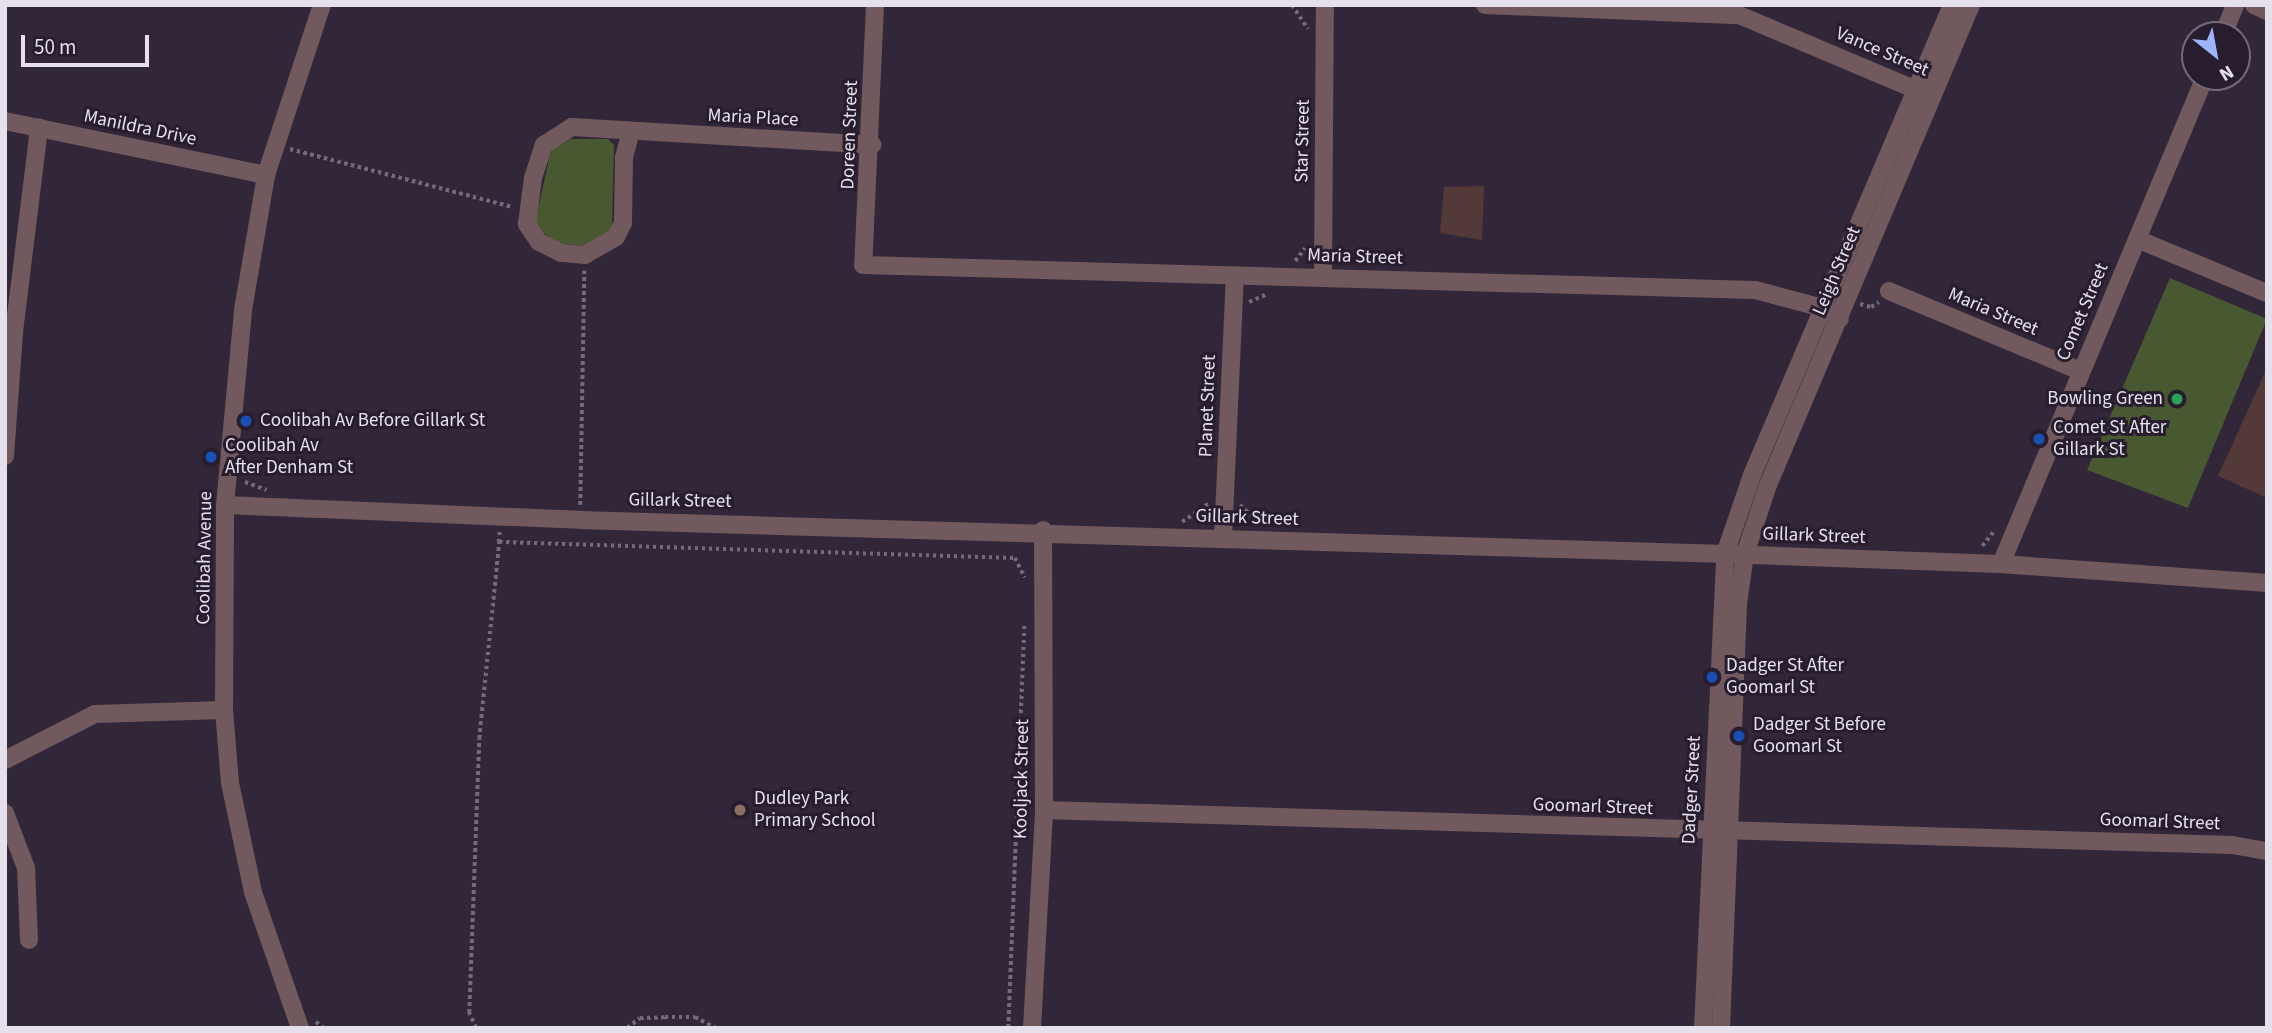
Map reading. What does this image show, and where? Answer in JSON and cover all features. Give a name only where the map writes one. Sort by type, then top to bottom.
[{"type":"street","name":"Coolibah Avenue","points":[[300,1028],[241,847],[224,710],[225,505],[243,310],[266,175],[274,144],[322,5]]},
{"type":"street","name":"Doreen Street","points":[[863,265],[872,145],[875,5]]},
{"type":"street","name":"Star Street","points":[[1323,276],[1325,5]]},
{"type":"street","name":"Vance Street","points":[[1485,5],[1739,15],[1925,93]]},
{"type":"street","name":"Leigh Street","points":[[1745,554],[1763,496],[1840,319],[1925,93],[1952,5]]},
{"type":"street","name":"Leigh Street","points":[[1725,554],[1752,475],[1823,308],[1925,93],[1971,5]]},
{"type":"street","points":[[2254,5],[2267,11]]},
{"type":"street","name":"Comet Street","points":[[2001,564],[2199,91]]},
{"type":"street","name":"Manildra Drive","points":[[5,121],[266,175]]},
{"type":"street","name":"Maria Place","points":[[584,255],[561,253],[539,242],[527,224],[540,155],[553,135],[584,127],[872,145]]},
{"type":"street","points":[[5,456],[10,332],[39,128]]},
{"type":"street","points":[[584,255],[610,245],[620,231],[624,158],[631,131]]},
{"type":"street","points":[[2137,240],[2267,293]]},
{"type":"street","name":"Maria Street","points":[[863,265],[1755,290],[1823,308],[1840,319]]},
{"type":"street","name":"Planet Street","points":[[1223,538],[1233,504],[1235,276]]},
{"type":"street","name":"Maria Street","points":[[1889,292],[2080,371]]},
{"type":"street","name":"Gillark Street","points":[[225,505],[503,517],[580,511],[1223,538],[1745,554],[2001,564],[2267,583]]},
{"type":"street","name":"Kooljack Street","points":[[1032,1028],[1044,810],[1043,530]]},
{"type":"street","name":"Dadger Street","points":[[1721,1028],[1719,832],[1725,554]]},
{"type":"street","name":"Dadger Street","points":[[1703,1028],[1745,554]]},
{"type":"street","points":[[5,760],[95,714],[224,710]]},
{"type":"street","name":"Goomarl Street","points":[[1044,810],[1719,832],[2232,845],[2267,851]]},
{"type":"street","points":[[5,813],[26,867],[29,940]]},
{"type":"path","points":[[1292,5],[1313,36]]},
{"type":"path","points":[[274,144],[529,211]]},
{"type":"path","points":[[1292,264],[1305,250],[1306,237]]},
{"type":"path","points":[[580,511],[584,255]]},
{"type":"path","points":[[1245,308],[1269,293],[1269,276]]},
{"type":"path","points":[[228,480],[251,482],[270,492]]},
{"type":"path","points":[[1233,504],[1241,492]]},
{"type":"path","points":[[570,503],[580,511]]},
{"type":"path","points":[[1179,524],[1210,503],[1233,504],[1264,526]]},
{"type":"path","points":[[580,511],[594,504]]},
{"type":"path","points":[[476,1028],[468,1013],[479,753],[503,517]]},
{"type":"path","points":[[499,542],[1015,558],[1026,584]]},
{"type":"path","points":[[1008,1028],[1025,620]]},
{"type":"path","points":[[627,1028],[640,1017],[695,1017],[716,1028]]},
{"type":"green space","points":[[570,139],[608,139],[614,145],[612,229],[588,246],[554,243],[535,223],[552,150]]},
{"type":"green space","name":"Bowling Green","points":[[2170,278],[2267,319],[2188,508],[2087,470]]},
{"type":"building","points":[[1484,186],[1482,240],[1440,233],[1444,187]]},
{"type":"building","points":[[2267,368],[2267,498],[2218,476]]},
{"type":"place","name":"Bowling Green","points":[[2177,399]]},
{"type":"place","name":"Coolibah Av Before Gillark St","points":[[246,421]]},
{"type":"place","name":"Comet St After Gillark St","points":[[2039,439]]},
{"type":"place","name":"Coolibah Av After Denham St","points":[[211,457]]},
{"type":"place","name":"Dadger St After Goomarl St","points":[[1712,677]]},
{"type":"place","name":"Dadger St Before Goomarl St","points":[[1739,736]]},
{"type":"place","name":"Dudley Park Primary School","points":[[740,810]]}]
